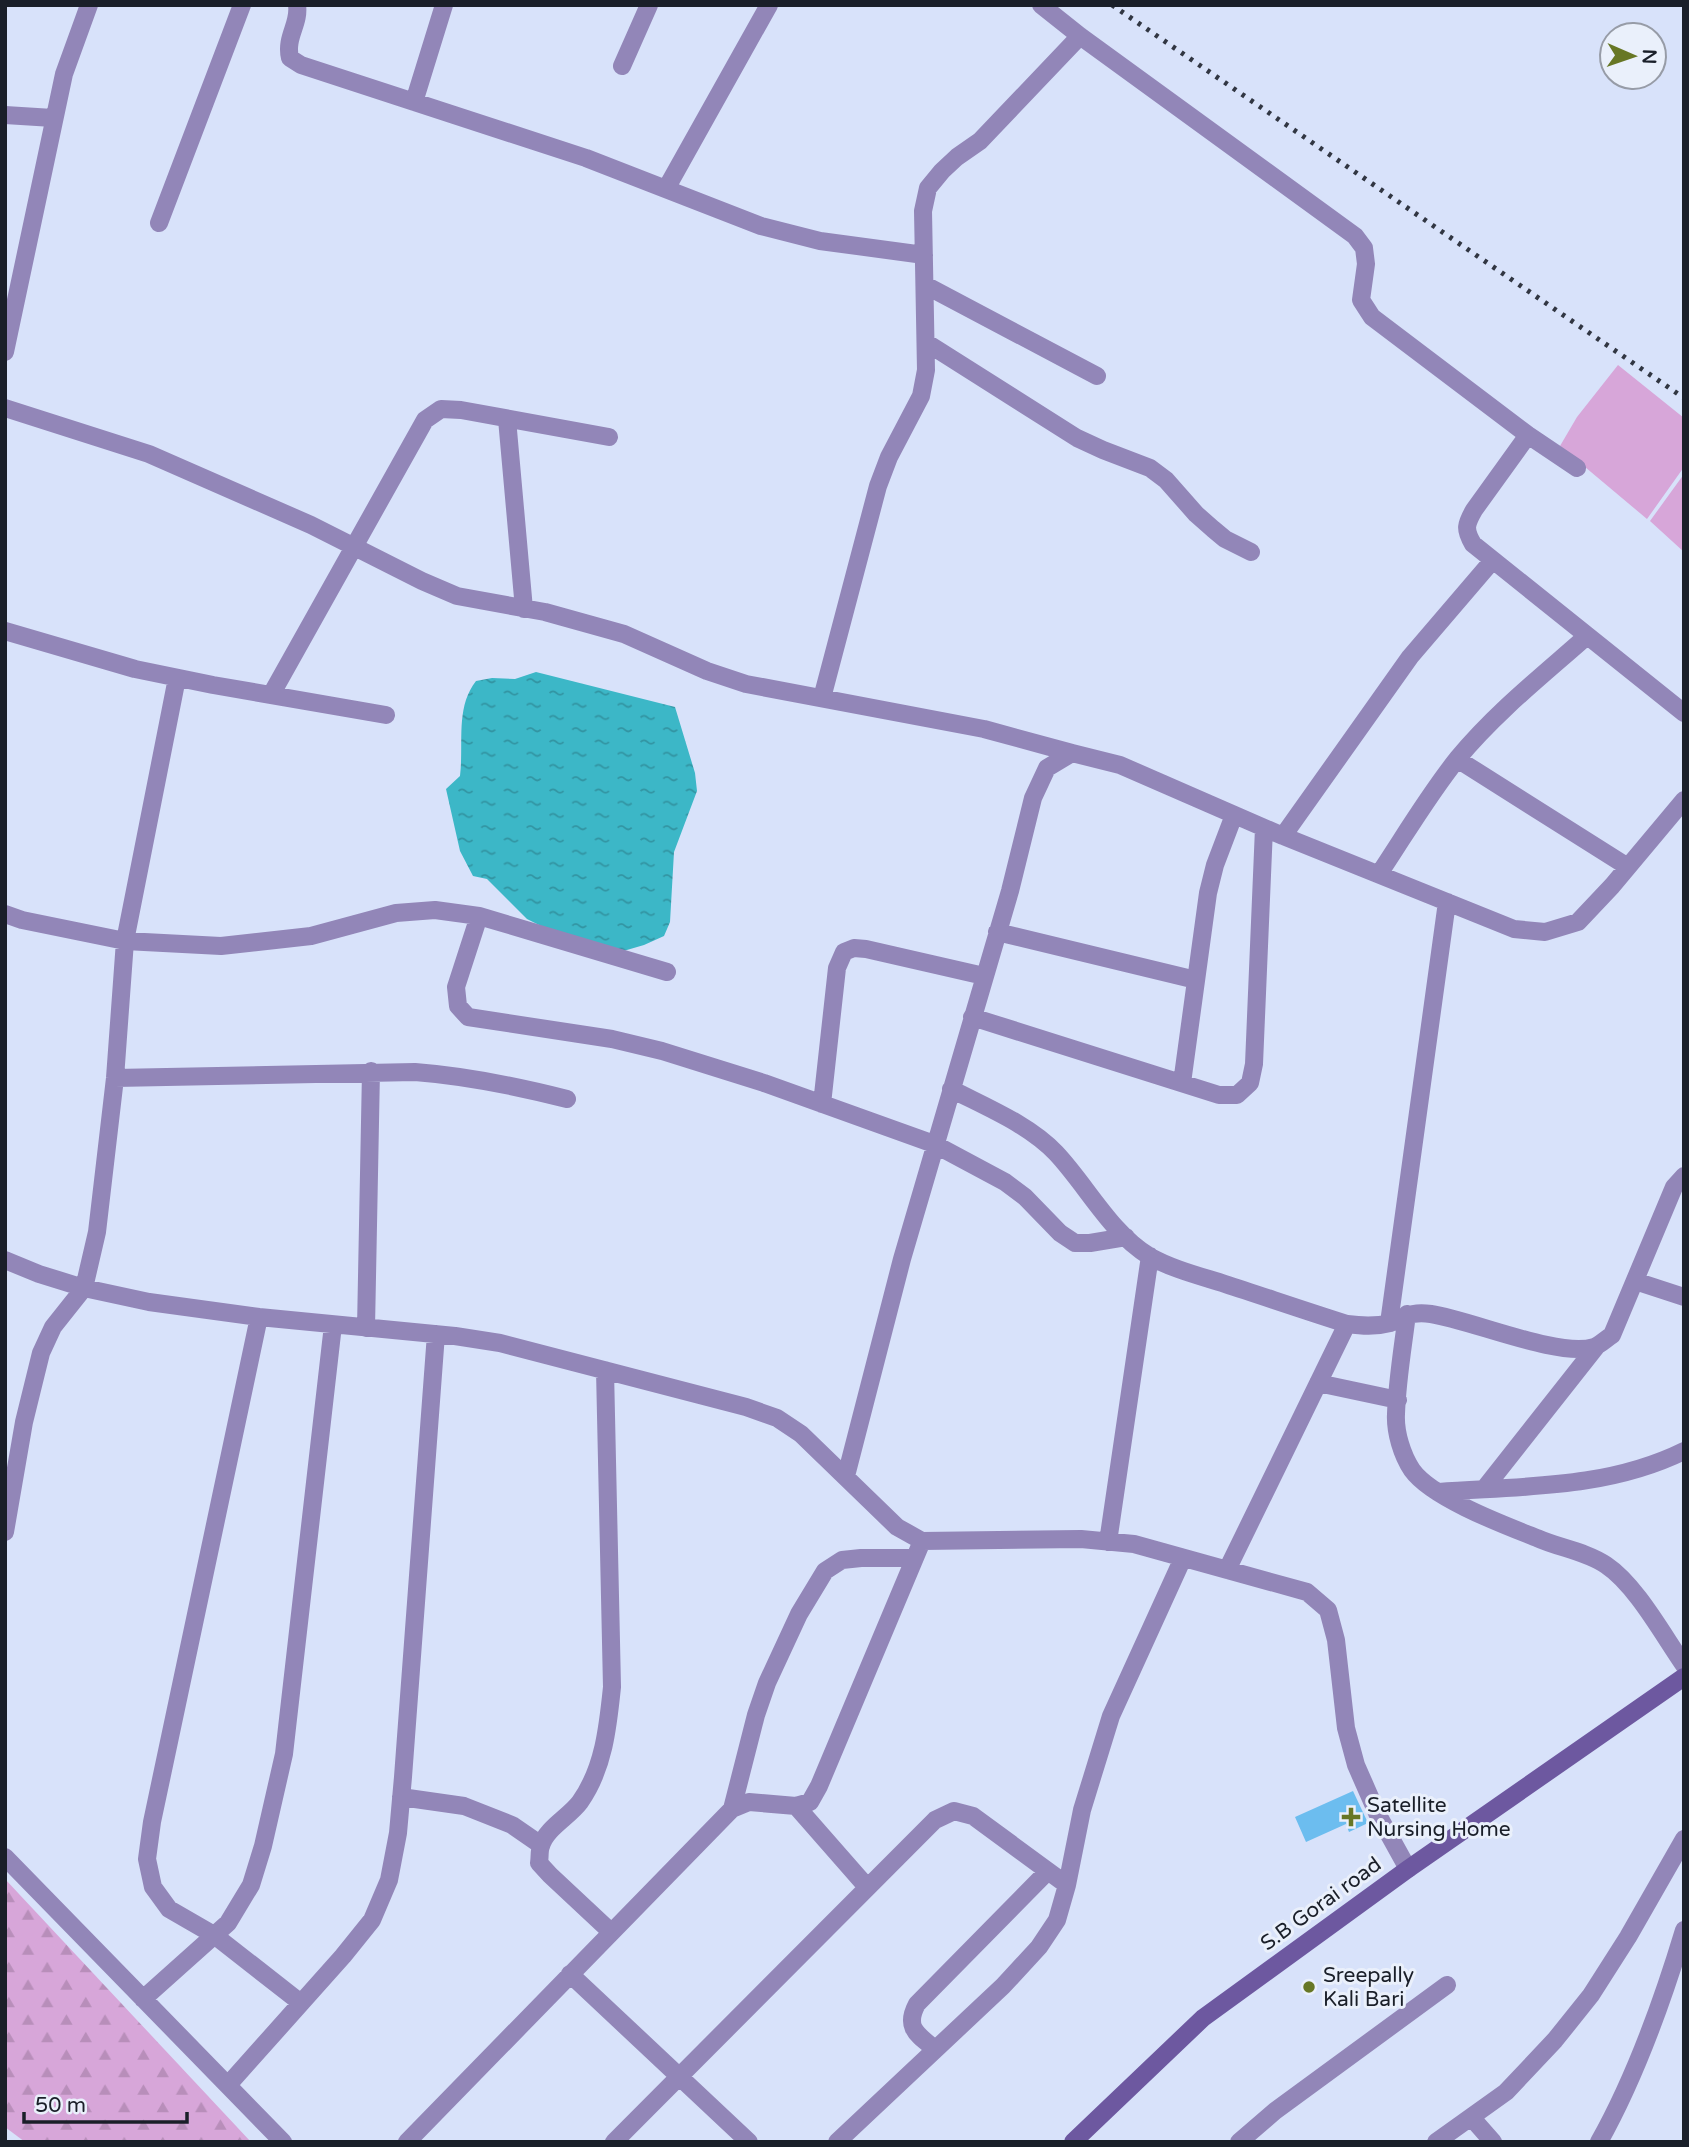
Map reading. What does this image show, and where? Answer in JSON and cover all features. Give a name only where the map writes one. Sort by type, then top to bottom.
[{"type":"street","points":[[5,352],[53,118],[64,74],[89,5]]},
{"type":"street","points":[[159,223],[242,5]]},
{"type":"street","points":[[298,5],[288,47],[290,58],[301,65],[586,159],[761,226],[794,236],[924,255]]},
{"type":"street","points":[[414,102],[444,5]]},
{"type":"street","points":[[622,66],[649,5]]},
{"type":"street","points":[[666,190],[769,5]]},
{"type":"street","points":[[1041,5],[1355,236],[1364,248],[1365,256],[1361,300],[1372,317],[1528,435],[1577,468]]},
{"type":"street","points":[[822,698],[878,486],[889,457],[921,396],[927,343],[923,211],[928,188],[942,171],[979,141],[1080,36]]},
{"type":"street","points":[[5,115],[53,118]]},
{"type":"street","points":[[925,285],[1097,376]]},
{"type":"street","points":[[927,343],[1077,438],[1150,468],[1166,480],[1196,514],[1225,539],[1251,552]]},
{"type":"street","points":[[5,408],[149,454],[311,525],[457,596],[545,612],[624,634],[707,671],[746,684],[984,729],[1120,765],[1283,836],[1514,929],[1545,932],[1578,922],[1684,800]]},
{"type":"street","points":[[271,695],[425,420],[441,409],[461,410],[609,437]]},
{"type":"street","points":[[508,419],[524,609]]},
{"type":"street","points":[[1528,435],[1474,510],[1467,523],[1467,534],[1473,544],[1684,713]]},
{"type":"street","points":[[1283,836],[1409,657],[1493,560]]},
{"type":"street","points":[[5,631],[99,660],[177,678],[386,715]]},
{"type":"street","points":[[1379,874],[1457,760],[1514,700],[1587,636]]},
{"type":"street","points":[[5,1532],[24,1422],[41,1353],[53,1327],[84,1288],[97,1232],[115,1078],[125,941],[177,678]]},
{"type":"street","points":[[846,1476],[934,1144],[1010,891],[1033,798],[1047,768],[1072,753]]},
{"type":"street","points":[[1457,760],[1628,867]]},
{"type":"street","points":[[1182,1083],[1208,893],[1215,865],[1234,815]]},
{"type":"street","points":[[972,1017],[1219,1095],[1237,1095],[1250,1083],[1254,1064],[1264,828]]},
{"type":"street","points":[[1390,1323],[1447,902]]},
{"type":"street","points":[[5,914],[22,920],[125,941],[221,946],[311,936],[396,913],[435,910],[479,916],[667,972]]},
{"type":"street","points":[[479,916],[456,987],[458,1006],[468,1017],[553,1028],[625,1042],[728,1071],[934,1144],[1005,1182],[1025,1197],[1060,1233],[1075,1243],[1126,1237]]},
{"type":"street","points":[[997,932],[1196,980]]},
{"type":"street","points":[[822,1104],[838,968],[844,952],[854,948],[866,948],[984,976]]},
{"type":"street","points":[[366,1328],[371,1071]]},
{"type":"street","points":[[115,1078],[415,1072],[457,1075],[503,1083],[567,1099]]},
{"type":"street","points":[[951,1089],[1031,1133],[1054,1151],[1126,1237],[1150,1256],[1347,1324],[1368,1327],[1390,1323],[1407,1314],[1429,1314],[1552,1346],[1578,1350],[1596,1347]]},
{"type":"street","points":[[1483,1489],[1596,1347],[1612,1335],[1674,1187],[1684,1176]]},
{"type":"street","points":[[1108,1542],[1150,1256]]},
{"type":"street","points":[[5,1260],[84,1288],[149,1301],[259,1317],[500,1343],[746,1407],[777,1418],[801,1434],[897,1527],[922,1541],[1081,1539],[1134,1544],[1307,1592],[1328,1610],[1336,1640],[1346,1728],[1356,1765],[1377,1813],[1408,1869]]},
{"type":"street","points":[[1634,1281],[1684,1297]]},
{"type":"street","points":[[1407,1314],[1396,1417],[1402,1450],[1413,1471],[1439,1492],[1472,1510],[1606,1565],[1629,1585],[1684,1665]]},
{"type":"street","points":[[259,1317],[152,1822],[147,1859],[153,1888],[169,1909],[215,1936],[301,2003]]},
{"type":"street","points":[[1227,1570],[1347,1324]]},
{"type":"street","points":[[144,1999],[228,1923],[251,1885],[263,1846],[284,1754],[333,1325]]},
{"type":"street","points":[[228,2085],[372,1920],[389,1880],[398,1833],[436,1334]]},
{"type":"street","points":[[605,1370],[612,1687],[608,1731],[594,1776],[579,1803],[541,1845],[539,1863],[611,1932]]},
{"type":"street","points":[[1318,1382],[1398,1400]]},
{"type":"street","points":[[1439,1492],[1601,1479],[1642,1468],[1684,1451]]},
{"type":"street","points":[[407,2142],[732,1809],[749,1802],[796,1806],[810,1802],[922,1541]]},
{"type":"street","points":[[732,1809],[767,1683],[799,1614],[825,1571],[842,1560],[915,1558]]},
{"type":"street","points":[[837,2142],[1003,1986],[1039,1947],[1057,1920],[1082,1810],[1111,1716],[1183,1558]]},
{"type":"street","name":"S.B Gorai road","points":[[1073,2142],[1203,2018],[1408,1869],[1684,1676]]},
{"type":"street","points":[[401,1797],[464,1806],[512,1825],[541,1845]]},
{"type":"street","points":[[796,1806],[867,1887]]},
{"type":"street","points":[[614,2142],[935,1820],[954,1811],[973,1816],[1067,1885]]},
{"type":"street","points":[[1436,2142],[1506,2092],[1555,2040],[1591,1995],[1684,1839]]},
{"type":"street","points":[[5,1857],[283,2142]]},
{"type":"street","points":[[935,2049],[917,2034],[912,2025],[912,2014],[917,2004],[1048,1871]]},
{"type":"street","points":[[1599,2142],[1646,2040],[1684,1930]]},
{"type":"street","points":[[570,1974],[749,2142]]},
{"type":"street","points":[[1239,2142],[1275,2110],[1447,1985]]},
{"type":"street","points":[[1471,2117],[1493,2142]]},
{"type":"green space","points":[[1618,365],[1684,418],[1684,467],[1647,519],[1560,446],[1577,417]]},
{"type":"green space","points":[[1684,474],[1684,552],[1650,521]]},
{"type":"green space","points":[[5,1879],[251,2142],[25,2142],[5,2127]]},
{"type":"water","points":[[536,672],[675,707],[695,773],[697,791],[674,852],[670,922],[664,936],[644,945],[620,952],[555,933],[527,919],[487,879],[473,876],[460,851],[446,789],[460,776],[463,714],[469,691],[476,681],[492,678],[515,679]]},
{"type":"building","points":[[1353,1791],[1368,1823],[1349,1832],[1346,1824],[1306,1842],[1295,1817]]},
{"type":"railway","points":[[1112,5],[1684,398]]},
{"type":"place","name":"Satellite Nursing Home","points":[[1351,1817]]},
{"type":"place","name":"Sreepally Kali Bari","points":[[1309,1987]]}]
